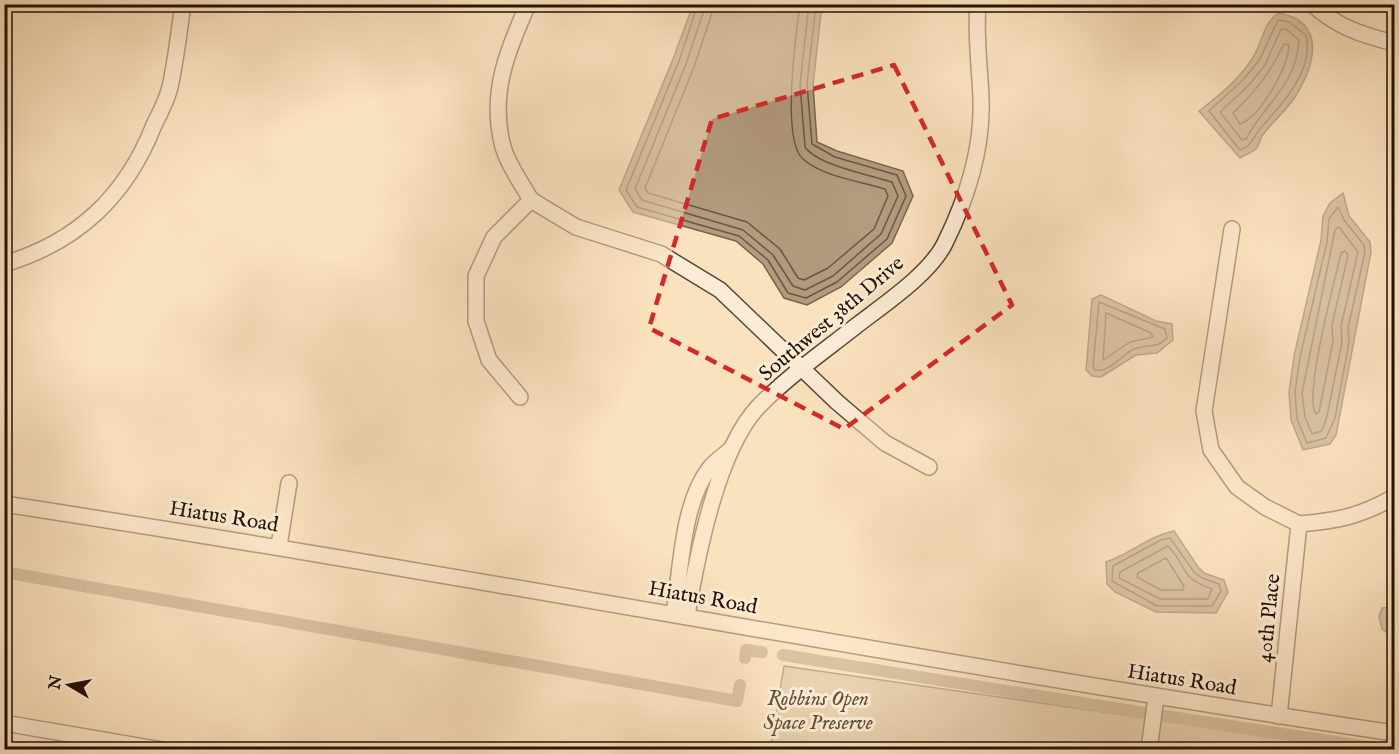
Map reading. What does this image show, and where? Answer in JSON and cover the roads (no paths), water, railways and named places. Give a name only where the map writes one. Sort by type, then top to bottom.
[{"type":"street","points":[[4,264],[37,254],[88,222],[117,193],[147,143],[169,89],[183,4]]},
{"type":"street","points":[[528,4],[504,59],[497,100],[504,148],[531,200],[576,227],[661,254],[720,290],[837,402],[885,443],[929,467]]},
{"type":"street","name":"Southwest 38th Drive","points":[[680,614],[730,450],[757,408],[803,367],[909,285],[944,246],[962,203],[978,154],[981,101],[975,34],[978,4]]},
{"type":"street","points":[[1312,4],[1330,20],[1358,34],[1395,43]]},
{"type":"street","points":[[520,397],[489,360],[476,321],[476,276],[494,237],[531,200]]},
{"type":"street","points":[[1232,229],[1204,411],[1211,450],[1237,488],[1265,507],[1299,524],[1338,521],[1370,511],[1395,497]]},
{"type":"street","name":"Southwest 38th Drive","points":[[680,614],[687,526],[697,490],[710,467],[730,450]]},
{"type":"street","points":[[279,546],[289,483]]},
{"type":"street","name":"Hiatus Road","points":[[4,504],[279,546],[1156,697],[1395,733]]},
{"type":"street","name":"40th Place","points":[[1279,716],[1299,524]]},
{"type":"street","points":[[1149,750],[1156,697]]},
{"type":"street","points":[[4,723],[162,750]]},
{"type":"water","points":[[822,4],[813,85],[817,142],[837,151],[903,171],[913,196],[892,243],[841,287],[807,305],[784,298],[763,264],[736,241],[633,212],[619,190],[693,5]]},
{"type":"water","points":[[1279,13],[1305,25],[1310,35],[1312,46],[1308,72],[1291,102],[1262,136],[1256,149],[1240,158],[1199,111],[1223,92],[1244,70],[1255,54],[1270,21]]},
{"type":"water","points":[[1343,193],[1349,216],[1370,242],[1371,252],[1336,435],[1330,444],[1303,450],[1291,420],[1289,392],[1294,356],[1321,240],[1323,216],[1330,203]]},
{"type":"water","points":[[1101,295],[1156,321],[1172,324],[1173,340],[1157,353],[1136,355],[1101,377],[1092,376],[1086,370],[1092,299]]},
{"type":"water","points":[[1174,531],[1204,573],[1224,580],[1228,592],[1216,613],[1156,612],[1115,592],[1107,584],[1106,562],[1156,537]]},
{"type":"water","points":[[1394,607],[1394,638],[1382,629],[1379,617],[1382,608]]},
{"type":"waterway","points":[[4,572],[737,701],[740,685]]},
{"type":"waterway","points":[[745,658],[746,650],[762,652]]},
{"type":"waterway","points":[[783,655],[1144,713]]},
{"type":"waterway","points":[[1165,716],[1388,750]]},
{"type":"park label","name":"Robbins Open Space Preserve","points":[[818,710]]}]
